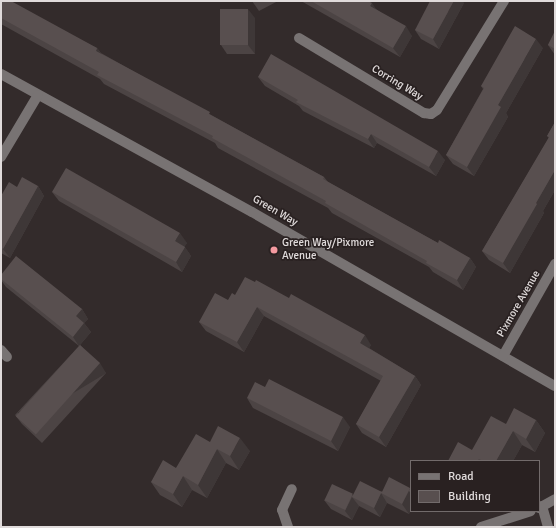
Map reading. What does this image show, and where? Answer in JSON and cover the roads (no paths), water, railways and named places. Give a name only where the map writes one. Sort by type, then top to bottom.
[{"type":"street","name":"Corring Way","points":[[299,38],[424,113],[431,114],[437,110],[504,1]]},
{"type":"street","name":"Green Way","points":[[1,74],[259,216],[555,386]]},
{"type":"street","points":[[1,157],[38,95]]},
{"type":"street","name":"Pixmore Avenue","points":[[503,356],[555,264]]},
{"type":"street","points":[[288,527],[282,510],[292,489]]},
{"type":"street","points":[[548,527],[540,507],[555,499]]},
{"type":"street","points":[[481,527],[528,512]]},
{"type":"place","name":"Green Way/Pixmore Avenue","points":[[274,250]]}]
